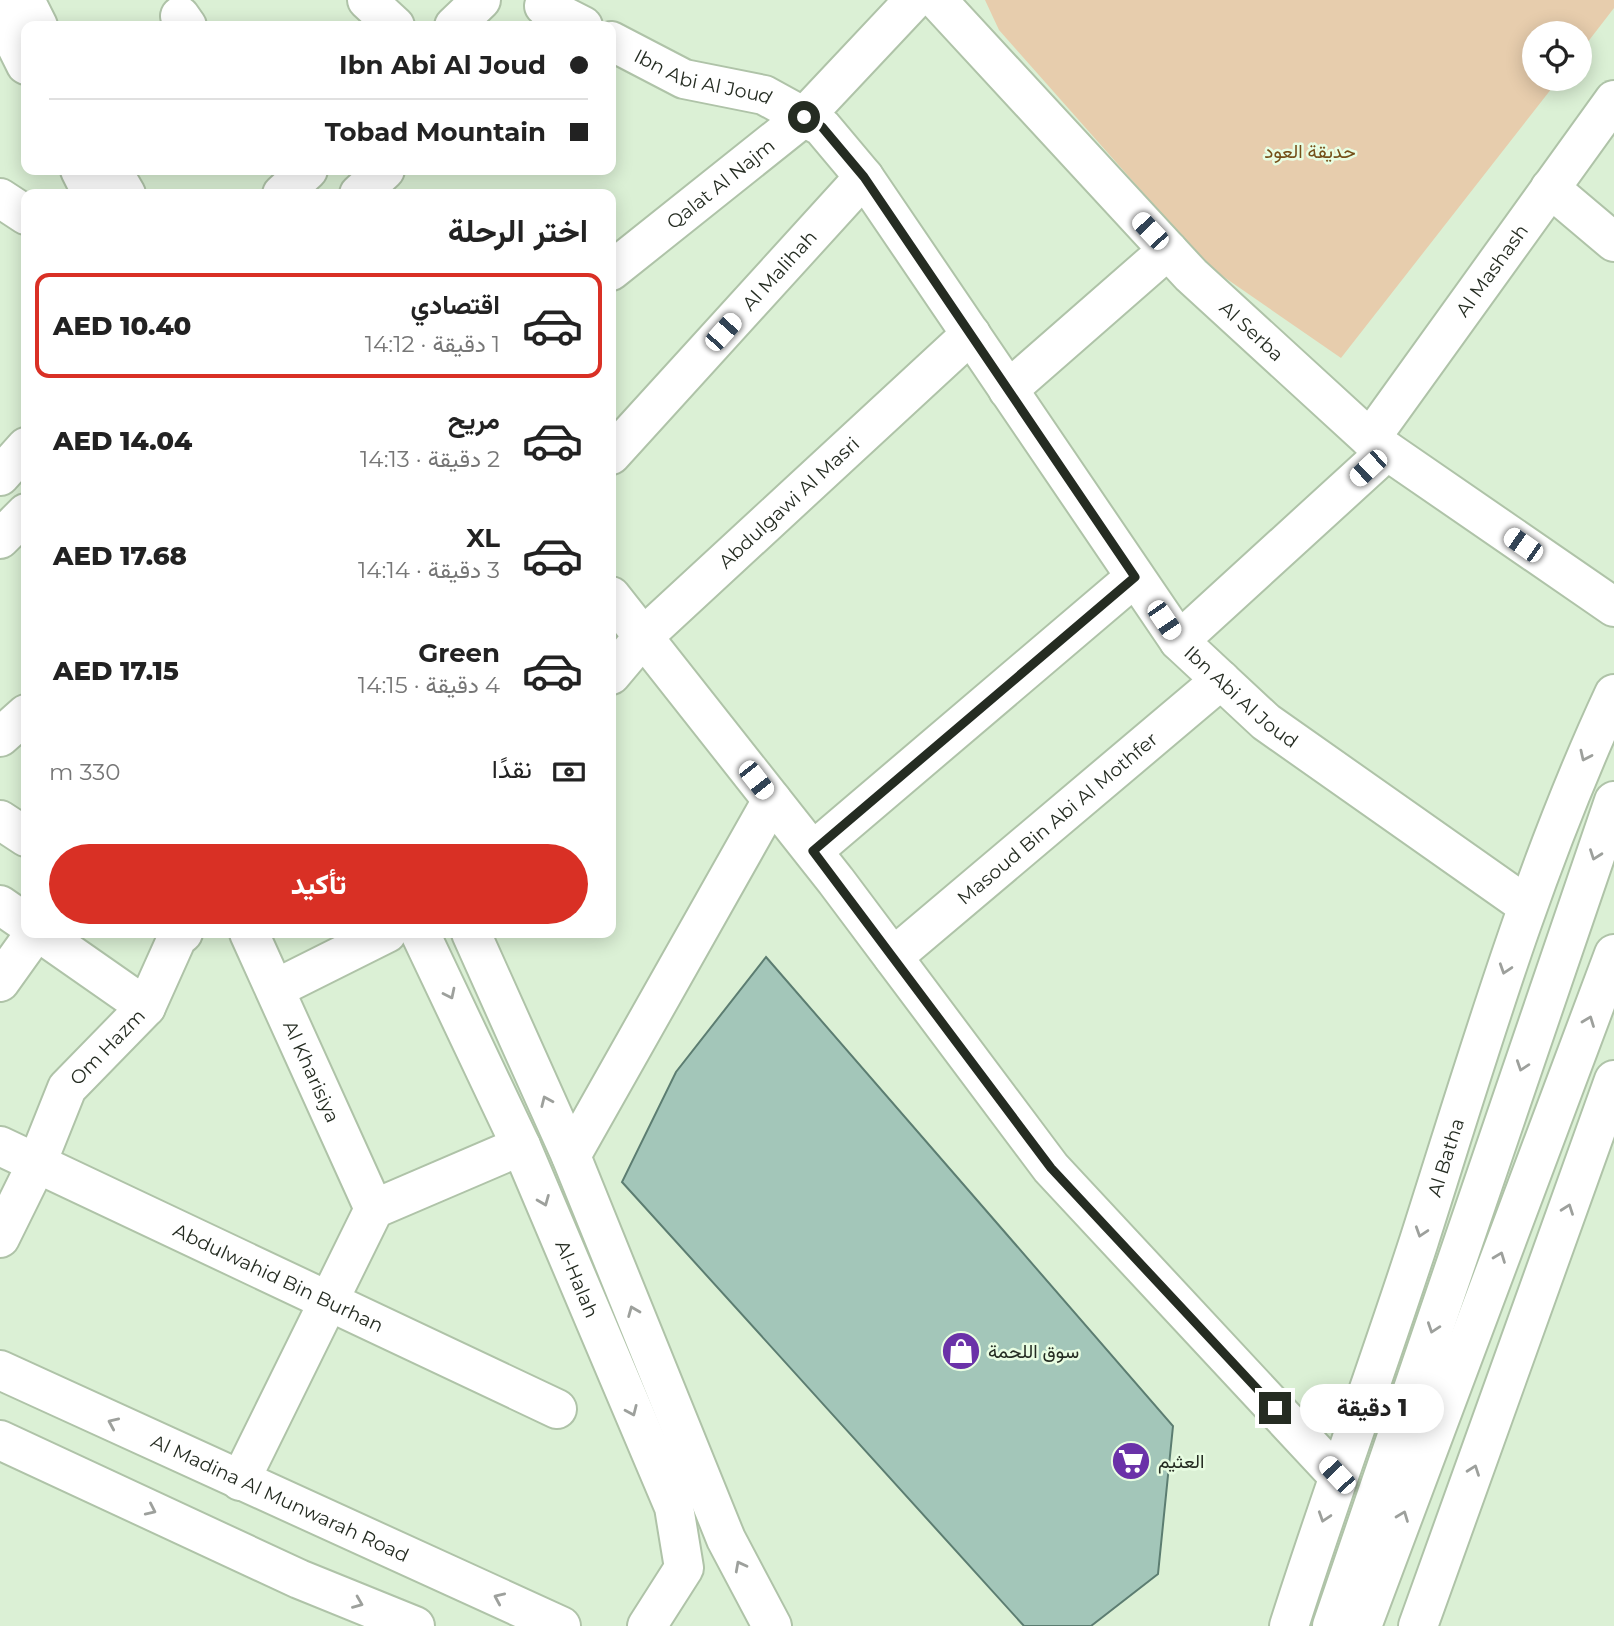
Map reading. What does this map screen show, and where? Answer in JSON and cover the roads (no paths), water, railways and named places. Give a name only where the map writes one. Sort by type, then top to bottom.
[{"type":"street","points":[[25,0],[36,21]]},
{"type":"street","points":[[367,0],[390,21]]},
{"type":"street","points":[[459,21],[481,0]]},
{"type":"street","name":"Qalat Al Najm","points":[[616,267],[804,117],[914,0]]},
{"type":"street","name":"Al Serba","points":[[937,0],[1191,275],[1378,445],[1614,607]]},
{"type":"street","points":[[539,11],[568,21]]},
{"type":"street","points":[[0,13],[21,55]]},
{"type":"street","name":"Ibn Abi Al Joud","points":[[616,44],[684,79],[764,95],[822,127],[864,177],[1179,641],[1266,722],[1526,905]]},
{"type":"street","name":"Al Mashash","points":[[1179,641],[1378,445],[1550,188],[1614,100]]},
{"type":"street","points":[[364,189],[380,175]]},
{"type":"street","name":"Al Malihah","points":[[616,450],[864,177]]},
{"type":"street","points":[[1550,188],[1614,242]]},
{"type":"street","points":[[0,198],[21,212]]},
{"type":"street","points":[[1008,390],[1168,250]]},
{"type":"street","name":"Abdulgawi Al Masri","points":[[616,669],[643,637],[971,334]]},
{"type":"street","points":[[0,476],[21,453]]},
{"type":"street","points":[[0,539],[21,518]]},
{"type":"street","points":[[813,851],[1135,577]]},
{"type":"street","points":[[616,602],[813,851],[1051,1168],[1337,1475]]},
{"type":"street","name":"Masoud Bin Abi Al Mothfer","points":[[893,957],[1221,680]]},
{"type":"street","name":"Al Batha","points":[[1289,1626],[1337,1475],[1380,1362],[1526,905],[1579,769],[1614,694]]},
{"type":"street","points":[[0,737],[21,718]]},
{"type":"street","points":[[571,1156],[772,800]]},
{"type":"street","points":[[1332,1626],[1614,801]]},
{"type":"street","points":[[0,820],[21,834]]},
{"type":"street","points":[[0,905],[21,920]]},
{"type":"street","points":[[0,982],[33,938]]},
{"type":"street","points":[[44,938],[146,1007]]},
{"type":"street","name":"Om Hazm","points":[[0,1238],[37,1163],[66,1088],[146,1007],[174,938]]},
{"type":"street","name":"Al Kharisiya","points":[[251,938],[374,1209]]},
{"type":"street","points":[[275,989],[377,938]]},
{"type":"street","name":"Al-Halah","points":[[423,938],[521,1146],[674,1507],[684,1568],[647,1626]]},
{"type":"street","points":[[473,938],[571,1156],[726,1539],[772,1626]]},
{"type":"street","points":[[1362,1626],[1614,954]]},
{"type":"street","points":[[1406,1626],[1423,1610],[1614,1080]]},
{"type":"street","name":"Abdulwahid Bin Burhan","points":[[0,1146],[328,1304],[557,1409]]},
{"type":"street","points":[[240,1481],[374,1209],[521,1146]]},
{"type":"street","name":"Al Madina Al Munwarah Road","points":[[0,1370],[561,1626]]},
{"type":"street","points":[[0,1440],[299,1579],[415,1626]]},
{"type":"street","points":[[1312,1553],[1308,1604],[1318,1626]]},
{"type":"place","name":"سوق اللحمة","points":[[961,1351]]},
{"type":"place","name":"العثيم","points":[[1131,1461]]},
{"type":"park label","name":"حديقة العود","points":[[1310,151]]}]
